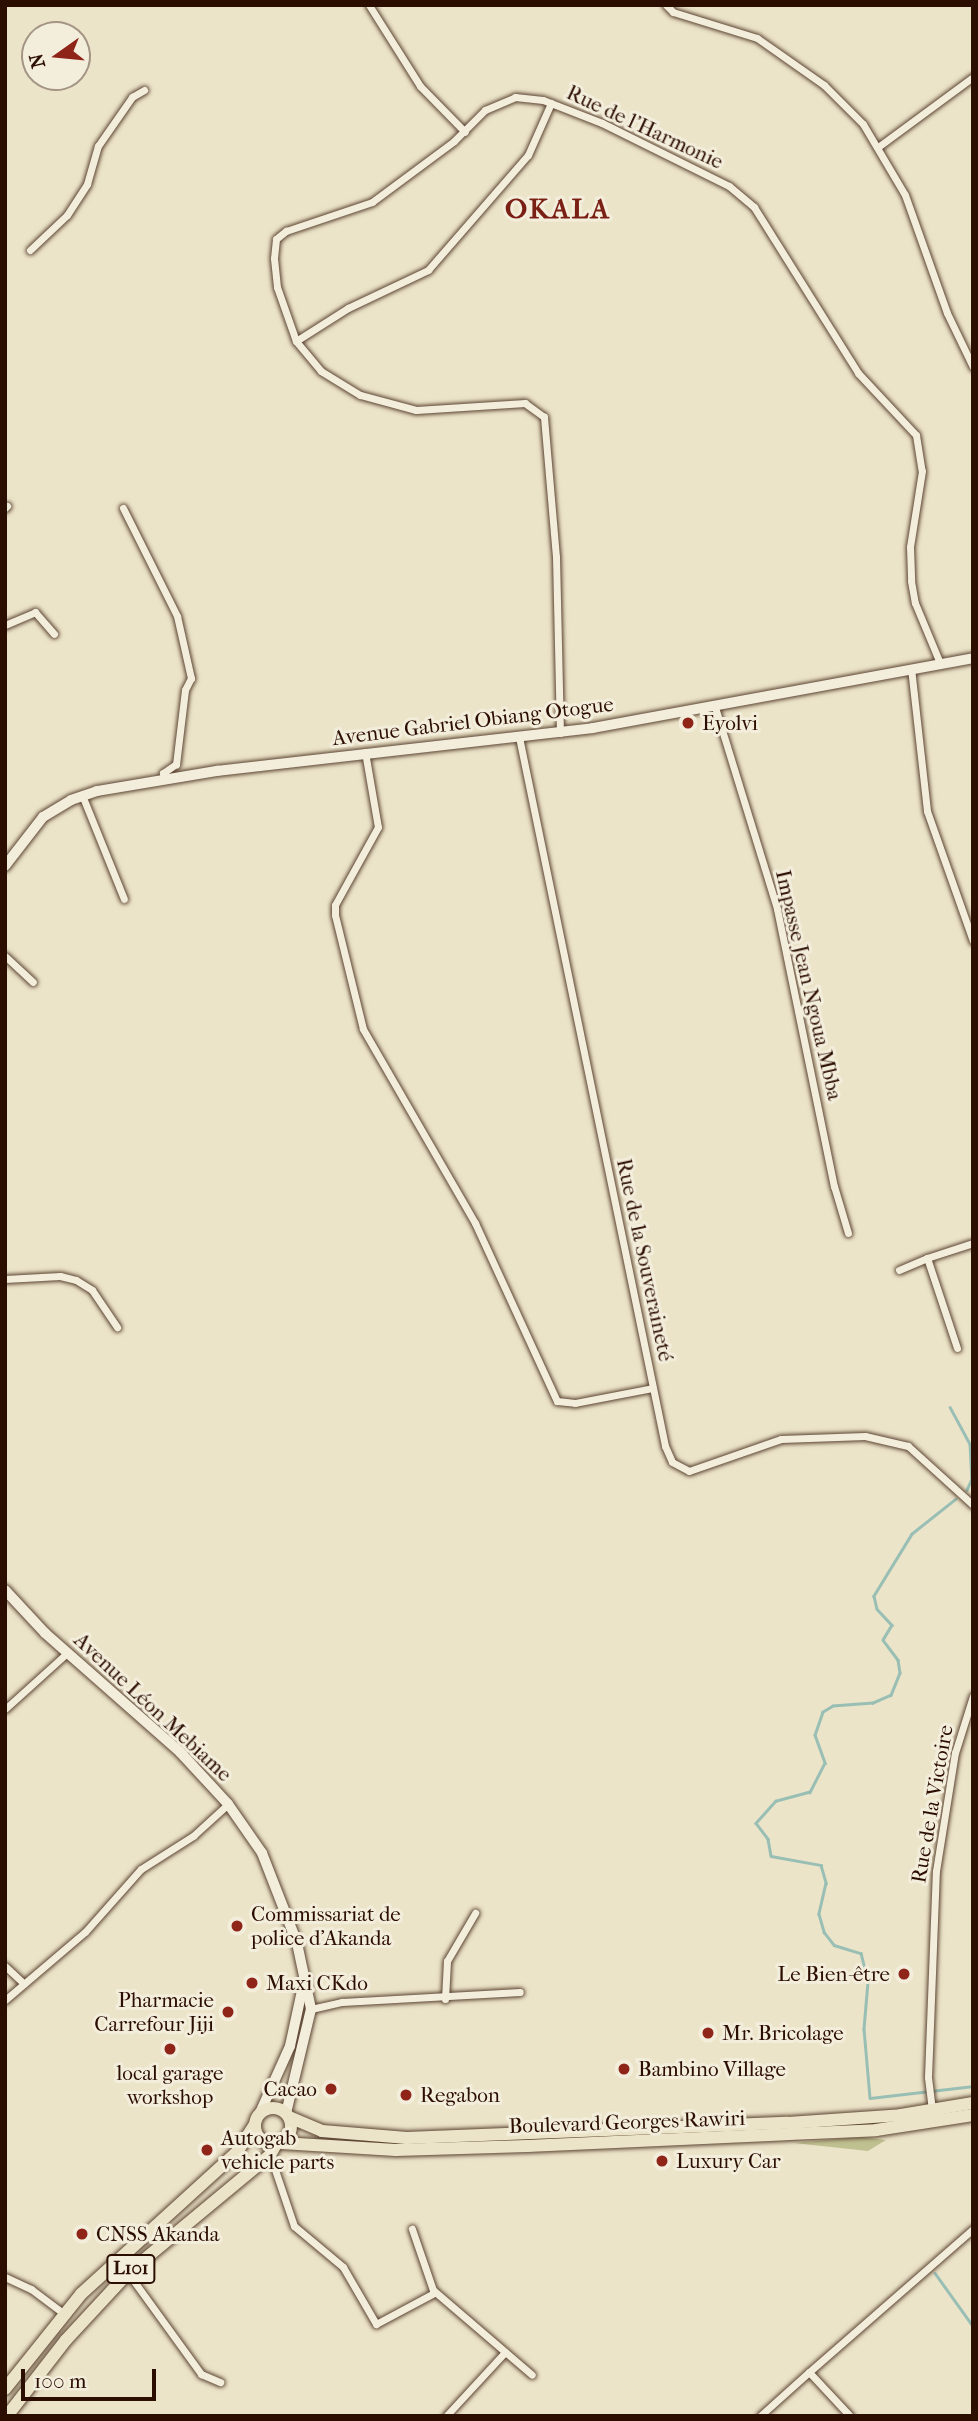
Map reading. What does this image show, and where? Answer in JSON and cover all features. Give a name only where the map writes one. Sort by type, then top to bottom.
[{"type":"main road","name":"Boulevard Georges Rawiri","points":[[287,2115],[331,2133],[407,2137],[788,2123],[933,2111],[973,2103]]},
{"type":"main road","points":[[272,2108],[287,2115],[290,2132],[276,2147],[259,2138],[257,2119],[272,2108]]},
{"type":"main road","name":"Boulevard Georges Rawiri","points":[[276,2147],[397,2150],[876,2130],[973,2115]]},
{"type":"main road","name":"L101","points":[[5,2389],[63,2314],[148,2229],[237,2152],[257,2119]]},
{"type":"main road","name":"L101","points":[[7,2416],[65,2340],[128,2273],[276,2147]]},
{"type":"street","points":[[369,5],[420,86],[465,132]]},
{"type":"street","points":[[666,5],[673,12],[749,34],[778,52],[847,106],[878,147],[905,195],[947,313],[973,367]]},
{"type":"street","points":[[878,147],[973,77]]},
{"type":"street","points":[[30,250],[67,215],[87,184],[98,146],[132,97],[144,90]]},
{"type":"street","name":"Rue de l'Harmonie","points":[[560,733],[556,557],[544,418],[525,403],[416,410],[378,402],[321,371],[296,341],[277,287],[276,239],[286,231],[372,202],[465,132],[485,110],[515,97],[551,103],[656,149],[741,194],[768,227],[858,373],[910,426],[922,458],[910,547],[911,581],[915,603],[940,663]]},
{"type":"street","points":[[296,341],[348,308],[428,270],[528,155],[551,103]]},
{"type":"street","points":[[123,508],[177,616],[191,678],[185,690],[176,764],[163,773],[164,779]]},
{"type":"street","points":[[5,625],[35,612],[54,634]]},
{"type":"street","name":"Avenue Gabriel Obiang Otogue","points":[[5,866],[43,817],[82,795],[164,779],[365,752],[560,733],[715,707],[973,658]]},
{"type":"street","points":[[911,668],[927,811],[973,941]]},
{"type":"street","name":"Impasse Jean Ngoua Mbba","points":[[715,707],[777,909],[834,1186],[848,1233]]},
{"type":"street","name":"Rue de la Souveraineté","points":[[519,737],[665,1446],[678,1469],[706,1467],[781,1439],[865,1436],[908,1446],[973,1505]]},
{"type":"street","points":[[365,752],[378,827],[335,905],[335,915],[363,1029],[475,1223],[557,1401],[575,1403],[653,1388]]},
{"type":"street","points":[[82,795],[124,900]]},
{"type":"street","points":[[5,956],[33,982]]},
{"type":"street","points":[[899,1270],[973,1243]]},
{"type":"street","points":[[927,1258],[957,1348]]},
{"type":"street","points":[[5,1279],[60,1276],[76,1280],[92,1290],[117,1327]]},
{"type":"street","name":"Avenue Léon Mebiame","points":[[5,1590],[68,1652],[180,1752],[228,1804],[272,1874],[311,2009]]},
{"type":"street","points":[[5,1709],[68,1652]]},
{"type":"street","name":"Rue de la Victoire","points":[[933,2111],[928,2088],[939,1840],[955,1753],[973,1696]]},
{"type":"street","points":[[5,2000],[85,1932],[141,1869],[193,1836],[228,1804]]},
{"type":"street","points":[[445,1999],[447,1961],[475,1913]]},
{"type":"street","points":[[5,1966],[24,1984]]},
{"type":"street","points":[[257,2119],[290,2046],[304,1978]]},
{"type":"street","points":[[287,2115],[311,2009],[342,2002],[445,1999],[520,1992]]},
{"type":"street","points":[[276,2147],[294,2226],[343,2267],[376,2325],[433,2295],[412,2229]]},
{"type":"street","points":[[760,2416],[973,2229]]},
{"type":"street","points":[[128,2273],[201,2374],[220,2382]]},
{"type":"street","points":[[5,2277],[31,2289],[63,2314]]},
{"type":"street","points":[[433,2290],[531,2375]]},
{"type":"street","points":[[446,2416],[505,2352]]},
{"type":"street","points":[[809,2372],[850,2416]]},
{"type":"green space","points":[[861,2137],[886,2140],[868,2151],[794,2143]]},
{"type":"waterway","points":[[950,1407],[970,1444],[972,1479],[967,1490]]},
{"type":"waterway","points":[[956,1499],[912,1534],[874,1596],[877,1609],[892,1625],[883,1640],[898,1660],[900,1673],[891,1695],[873,1703],[833,1706],[823,1712],[815,1735],[825,1763],[810,1792],[776,1801],[756,1823],[768,1839],[771,1856],[821,1865],[826,1883],[819,1914],[824,1932],[834,1945],[861,1953],[868,1982],[864,2029],[870,2098],[973,2086]]},
{"type":"waterway","points":[[935,2273],[973,2326]]},
{"type":"place","name":"Eyolvi","points":[[688,723]]},
{"type":"place","name":"Commissariat de police d'Akanda","points":[[237,1926]]},
{"type":"place","name":"Le Bien-être","points":[[904,1974]]},
{"type":"place","name":"Maxi CKdo","points":[[252,1983]]},
{"type":"place","name":"Pharmacie Carrefour Jiji","points":[[228,2012]]},
{"type":"place","name":"Mr. Bricolage","points":[[708,2033]]},
{"type":"place","name":"local garage workshop","points":[[170,2049]]},
{"type":"place","name":"Bambino Village","points":[[624,2069]]},
{"type":"place","name":"Cacao","points":[[331,2089]]},
{"type":"place","name":"Regabon","points":[[406,2095]]},
{"type":"place","name":"Autogab vehicle parts","points":[[207,2150]]},
{"type":"place","name":"Luxury Car","points":[[662,2161]]},
{"type":"place","name":"CNSS Akanda","points":[[82,2234]]},
{"type":"district","name":"OKALA","points":[[558,209]]}]
